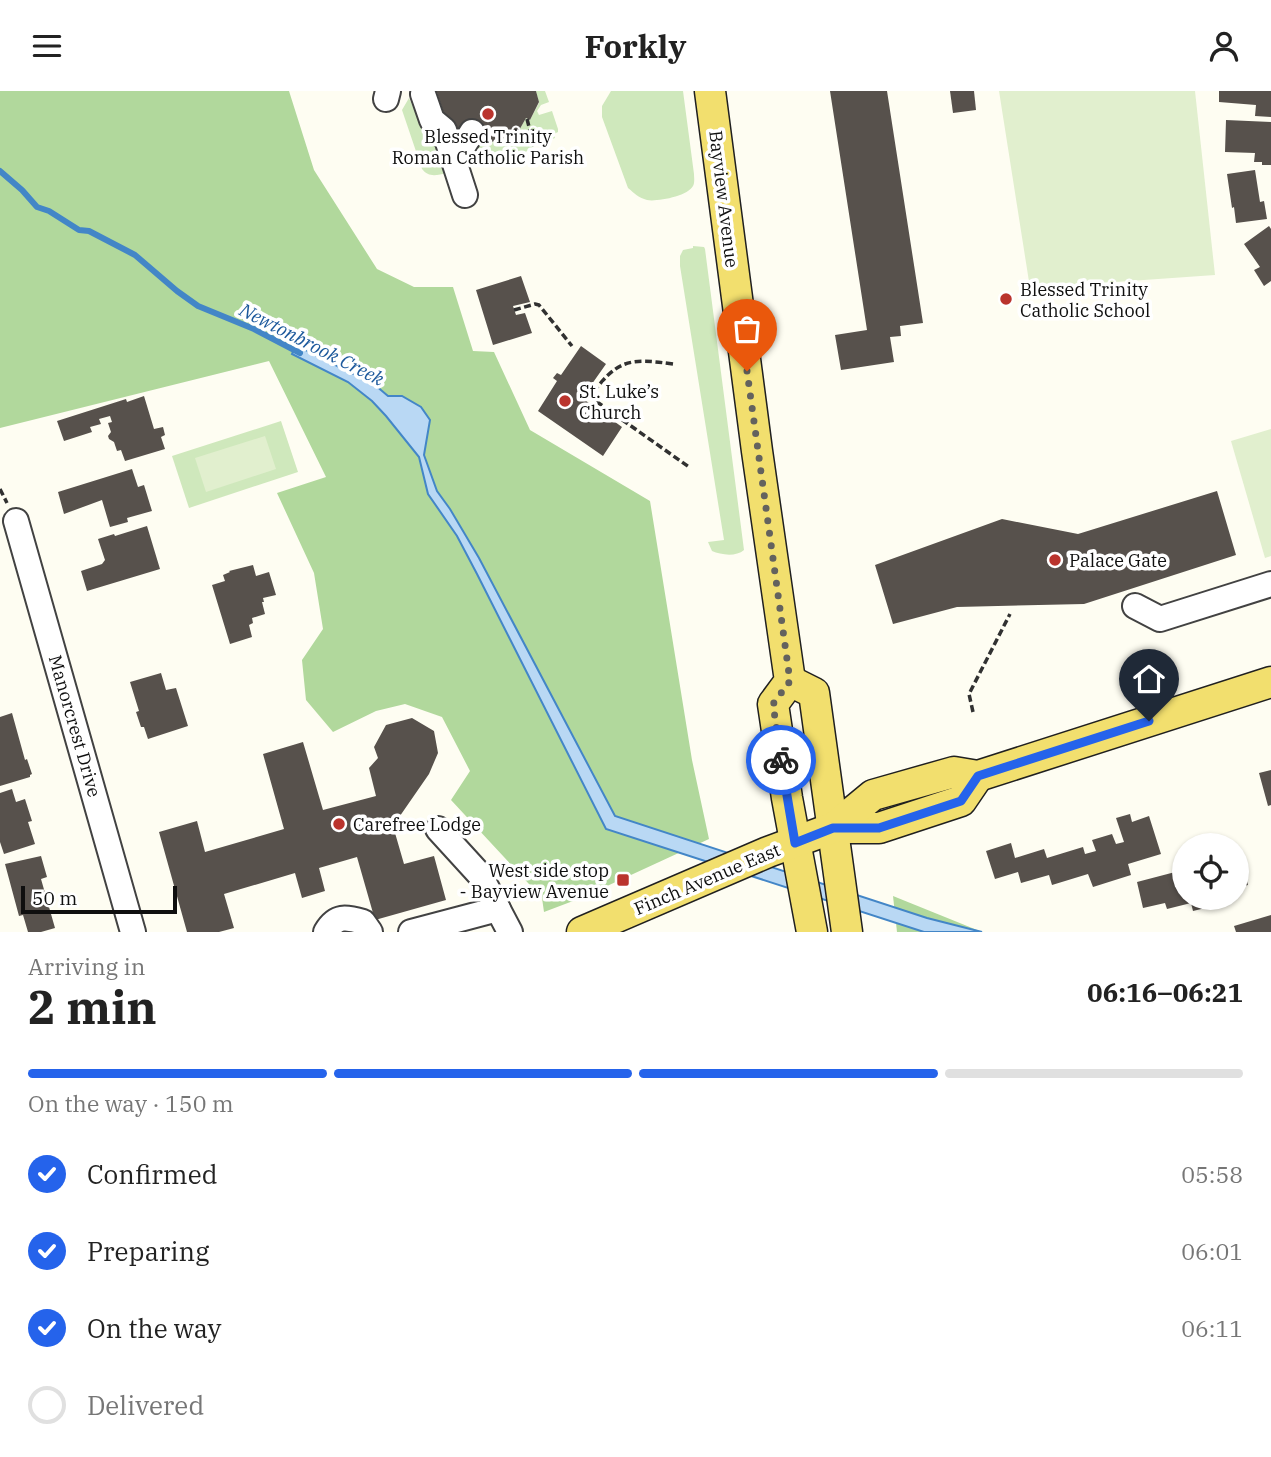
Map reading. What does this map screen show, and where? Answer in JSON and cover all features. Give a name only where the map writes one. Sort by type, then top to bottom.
[{"type":"main road","name":"Bayview Avenue","points":[[710,91],[790,681]]},
{"type":"main road","points":[[812,932],[773,704],[790,681],[814,693],[847,932]]},
{"type":"main road","name":"Finch Avenue East","points":[[583,932],[768,852],[833,828],[873,795],[954,772],[978,776],[1271,682]]},
{"type":"street","points":[[423,93],[432,120],[444,131],[465,195]]},
{"type":"street","points":[[454,161],[472,132]]},
{"type":"street","name":"Manorcrest Drive","points":[[16,521],[133,932]]},
{"type":"street","points":[[1135,606],[1160,619],[1271,584]]},
{"type":"street","points":[[438,829],[480,875],[510,932]]},
{"type":"street","points":[[411,932],[498,909]]},
{"type":"street","points":[[326,932],[331,923],[346,917],[363,922],[370,932]]},
{"type":"path","points":[[527,119],[534,146]]},
{"type":"path","points":[[514,310],[539,305],[572,346]]},
{"type":"path","points":[[673,365],[632,361],[614,369],[588,395],[689,467]]},
{"type":"path","points":[[973,712],[969,694],[1010,614]]},
{"type":"green space","points":[[0,91],[289,91],[314,170],[377,269],[414,287],[453,287],[473,351],[494,352],[530,430],[650,501],[692,760],[709,839],[581,898],[544,912],[542,898],[451,800],[470,771],[442,717],[405,704],[376,711],[333,732],[306,700],[302,660],[323,629],[314,573],[277,493],[326,477],[269,361],[0,428]]},
{"type":"green space","points":[[536,91],[545,91],[549,102],[541,105],[537,111],[539,115],[552,111],[558,129],[554,134],[555,138],[537,144],[508,161],[466,166],[463,154],[476,134],[492,142],[517,134],[526,118],[530,120],[539,103]]},
{"type":"green space","points":[[611,91],[683,91],[694,174],[694,183],[690,190],[665,199],[647,200],[628,188],[602,117],[602,106]]},
{"type":"green space","points":[[999,91],[1195,91],[1215,275],[1030,288]]},
{"type":"green space","points":[[409,98],[420,123],[433,134],[447,173],[430,175],[422,169],[402,110]]},
{"type":"green space","points":[[693,246],[705,249],[744,550],[733,554],[712,551],[708,542],[724,540],[680,266],[683,250]]},
{"type":"green space","points":[[281,421],[298,472],[189,508],[172,456]]},
{"type":"green space","points":[[1271,429],[1271,556],[1265,558],[1231,441]]},
{"type":"green space","points":[[265,436],[276,469],[206,492],[195,458]]},
{"type":"green space","points":[[893,896],[982,932],[897,932]]},
{"type":"water","points":[[296,345],[353,374],[362,374],[388,396],[402,396],[421,407],[430,420],[424,455],[437,491],[479,558],[615,816],[927,918],[982,932],[924,932],[606,829],[457,536],[428,494],[419,457],[372,401],[348,382],[292,354]]},
{"type":"building","name":"Blessed Trinity Roman Catholic Parish","points":[[429,91],[536,91],[539,102],[530,120],[526,118],[517,134],[492,142],[469,129],[467,133],[447,123],[437,93],[430,95]]},
{"type":"building","points":[[830,91],[887,91],[923,323],[900,326],[901,336],[890,337],[894,362],[841,370],[835,335],[867,330]]},
{"type":"building","points":[[950,91],[974,91],[976,110],[953,113]]},
{"type":"building","points":[[1219,91],[1271,91],[1271,117],[1255,116],[1256,105],[1219,102]]},
{"type":"building","points":[[1226,120],[1271,122],[1271,165],[1254,162],[1255,153],[1225,152]]},
{"type":"building","points":[[1255,170],[1260,202],[1264,201],[1267,219],[1236,223],[1227,174]]},
{"type":"building","points":[[1269,226],[1271,281],[1264,286],[1254,270],[1260,267],[1244,244]]},
{"type":"building","points":[[521,276],[530,302],[513,306],[516,315],[525,313],[532,333],[493,345],[476,290]]},
{"type":"building","name":"St. Luke’s Church","points":[[581,346],[606,364],[582,398],[622,427],[603,456],[538,411],[557,381],[553,378],[557,373],[561,375]]},
{"type":"building","points":[[144,396],[154,429],[163,427],[165,435],[161,437],[165,449],[125,461],[121,450],[117,451],[108,436],[111,432],[108,423],[112,422],[110,416],[99,419],[101,424],[90,427],[92,432],[64,441],[57,421]]},
{"type":"building","points":[[132,469],[138,487],[144,485],[152,511],[127,518],[128,522],[110,527],[102,500],[64,514],[58,492]]},
{"type":"building","name":"Palace Gate","points":[[1217,491],[1236,555],[1084,604],[957,607],[893,624],[875,565],[1002,519],[1078,534]]},
{"type":"building","points":[[147,526],[160,569],[87,591],[81,571],[102,564],[105,560],[98,539]]},
{"type":"building","points":[[253,565],[256,576],[269,572],[276,595],[263,598],[265,614],[252,618],[253,623],[249,625],[252,637],[230,644],[212,585],[225,581],[223,575],[229,571]]},
{"type":"building","points":[[161,673],[166,690],[176,688],[188,726],[148,739],[136,712],[139,711],[130,682]]},
{"type":"building","points":[[12,713],[25,760],[27,759],[32,774],[30,777],[0,786],[0,717]]},
{"type":"building","name":"Carefree Lodge","points":[[412,718],[434,731],[438,753],[429,774],[393,826],[404,864],[434,856],[446,900],[375,920],[357,857],[319,868],[325,891],[302,898],[295,873],[224,894],[234,928],[219,932],[187,932],[159,832],[197,821],[205,852],[284,829],[263,754],[303,742],[323,810],[376,796],[369,768],[378,758],[374,747],[386,725]]},
{"type":"building","points":[[1271,770],[1271,805],[1268,806],[1259,773]]},
{"type":"building","points":[[12,789],[16,802],[25,799],[35,844],[4,854],[0,842],[0,793]]},
{"type":"building","points":[[1130,814],[1132,822],[1149,816],[1161,854],[1128,864],[1131,875],[1093,887],[1088,874],[1052,885],[1049,875],[1021,883],[1018,872],[995,879],[986,851],[1011,843],[1015,858],[1044,849],[1047,858],[1083,847],[1085,854],[1096,851],[1092,840],[1112,834],[1116,844],[1124,842],[1116,818]]},
{"type":"building","points":[[41,856],[47,877],[41,879],[55,928],[28,932],[23,915],[19,916],[5,864]]},
{"type":"building","points":[[1172,873],[1172,908],[1167,909],[1165,903],[1143,908],[1137,882]]},
{"type":"building","points":[[1271,915],[1271,932],[1236,932],[1234,926]]},
{"type":"waterway","name":"Newtonbrook Creek","points":[[0,171],[37,207],[49,211],[79,230],[89,231],[135,255],[198,306],[254,329],[300,353]]},
{"type":"way so far","points":[[747,371],[790,681],[773,704],[781,760]]},
{"type":"place","name":"Blessed Trinity Roman Catholic Parish","points":[[488,114]]},
{"type":"place","name":"Blessed Trinity Catholic School","points":[[1006,299]]},
{"type":"place","name":"St. Luke’s Church","points":[[565,401]]},
{"type":"place","name":"Palace Gate","points":[[1055,560]]},
{"type":"place","name":"Carefree Lodge","points":[[339,824]]},
{"type":"place","name":"West side stop - Bayview Avenue","points":[[623,880]]},
{"type":"route","points":[[781,760],[795,843],[833,828],[879,828],[961,801],[978,776],[1149,721]]}]
